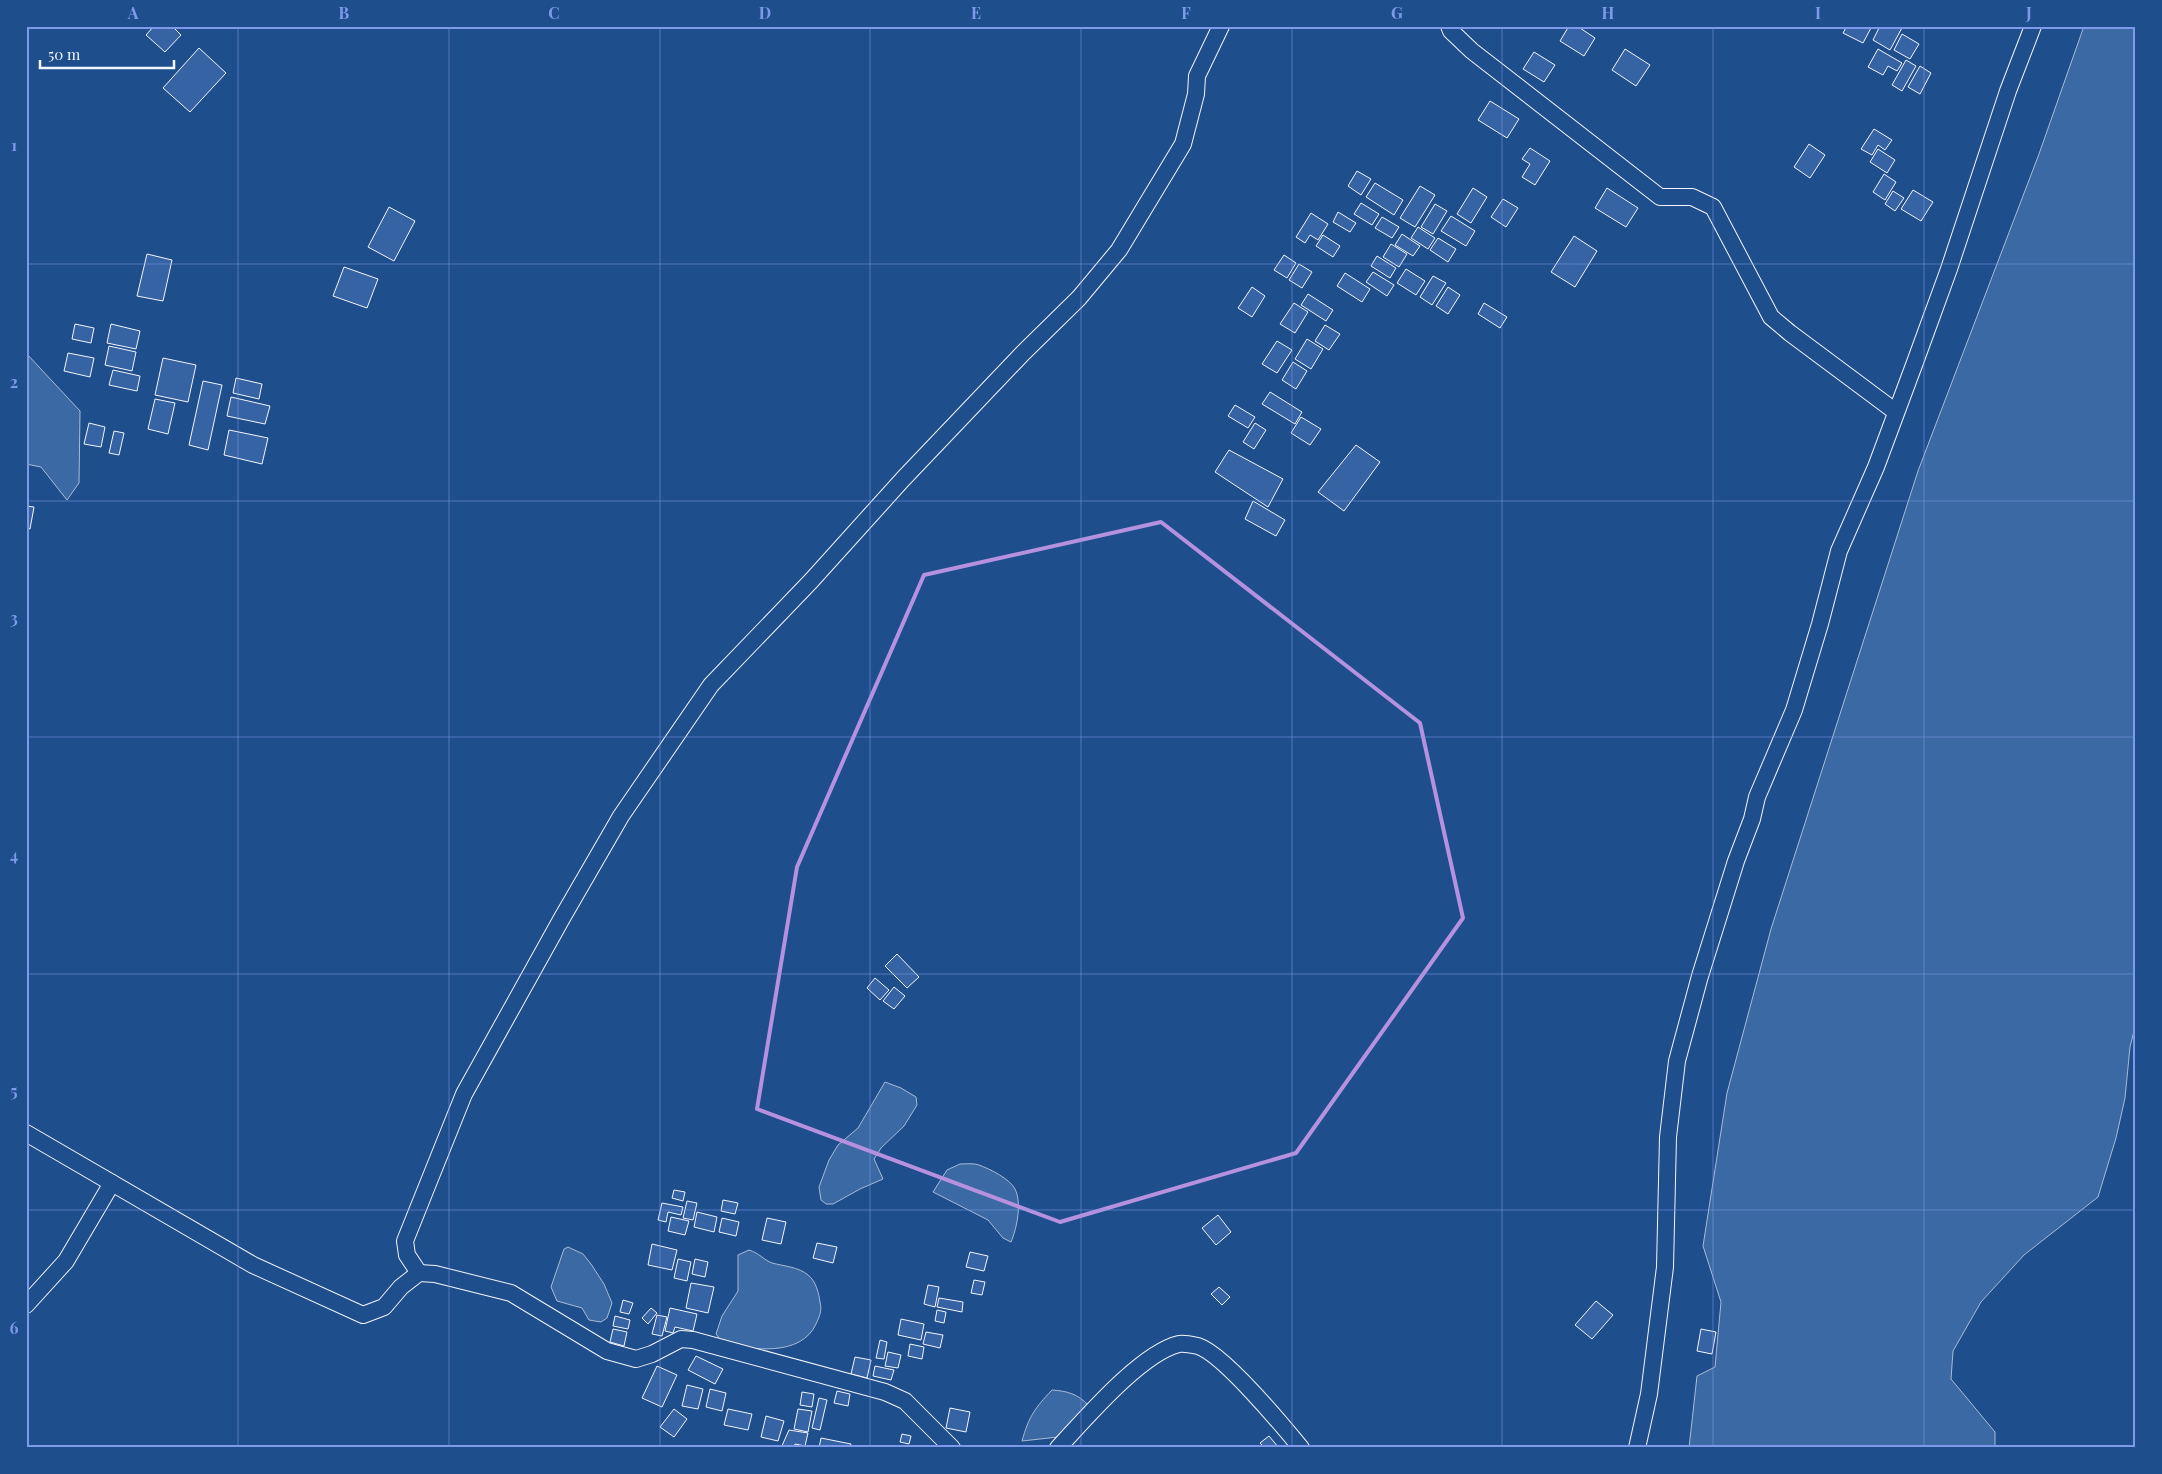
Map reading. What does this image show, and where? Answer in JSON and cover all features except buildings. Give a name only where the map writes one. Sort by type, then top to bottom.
[{"type":"street","points":[[419,1274],[407,1255],[405,1241],[464,1094],[621,816],[710,685],[811,581],[903,479],[1079,298],[1119,250],[1184,144],[1196,94],[1196,76],[1221,26]]},
{"type":"street","points":[[1449,26],[1451,31],[1472,51],[1660,197],[1692,197],[1713,207],[1771,318],[1896,412]]},
{"type":"street","points":[[1637,1448],[1649,1394],[1665,1267],[1668,1137],[1677,1061],[1700,976],[1736,862],[1752,819],[1757,797],[1794,710],[1820,624],[1839,550],[1876,467],[1949,269],[2008,91],[2033,26]]},
{"type":"street","points":[[26,1133],[253,1265],[363,1315],[384,1307],[401,1287],[419,1274],[435,1274],[511,1293],[607,1351],[636,1359],[652,1354],[681,1339],[693,1340],[885,1392],[905,1401],[952,1448]]},
{"type":"street","points":[[26,1305],[66,1261],[112,1184]]},
{"type":"street","points":[[1058,1448],[1125,1378],[1159,1353],[1180,1344],[1199,1346],[1216,1357],[1271,1412],[1302,1448]]},
{"type":"highlighted area","points":[[1161,522],[1420,723],[1463,918],[1296,1153],[1060,1222],[757,1109],[797,867],[924,575]]},
{"type":"water","points":[[2084,26],[2136,26],[2136,1023],[2130,1047],[2125,1098],[2116,1138],[2098,1197],[2024,1255],[1981,1302],[1953,1351],[1951,1379],[1995,1432],[1995,1448],[1689,1448],[1697,1376],[1715,1367],[1721,1302],[1703,1246],[1727,1093],[1771,929],[1918,471],[2039,154]]},
{"type":"water","points":[[26,353],[80,411],[79,483],[67,500],[41,467],[26,464]]},
{"type":"water","points":[[885,1082],[901,1088],[916,1097],[917,1105],[904,1126],[881,1148],[874,1159],[883,1179],[833,1204],[826,1204],[821,1200],[819,1187],[829,1160],[838,1145],[858,1128]]},
{"type":"water","points":[[960,1164],[977,1164],[989,1169],[1004,1178],[1015,1189],[1018,1201],[1018,1216],[1011,1242],[1003,1238],[988,1220],[933,1192],[947,1170]]},
{"type":"water","points":[[568,1247],[583,1254],[604,1284],[612,1303],[607,1318],[601,1322],[589,1320],[582,1308],[557,1301],[551,1287],[564,1249]]},
{"type":"water","points":[[749,1250],[772,1263],[796,1268],[804,1272],[815,1284],[820,1299],[820,1313],[809,1335],[799,1342],[775,1348],[748,1348],[723,1343],[716,1334],[722,1316],[738,1291],[738,1255]]},
{"type":"water","points":[[1052,1390],[1072,1394],[1088,1405],[1058,1437],[1022,1441],[1033,1413]]}]
